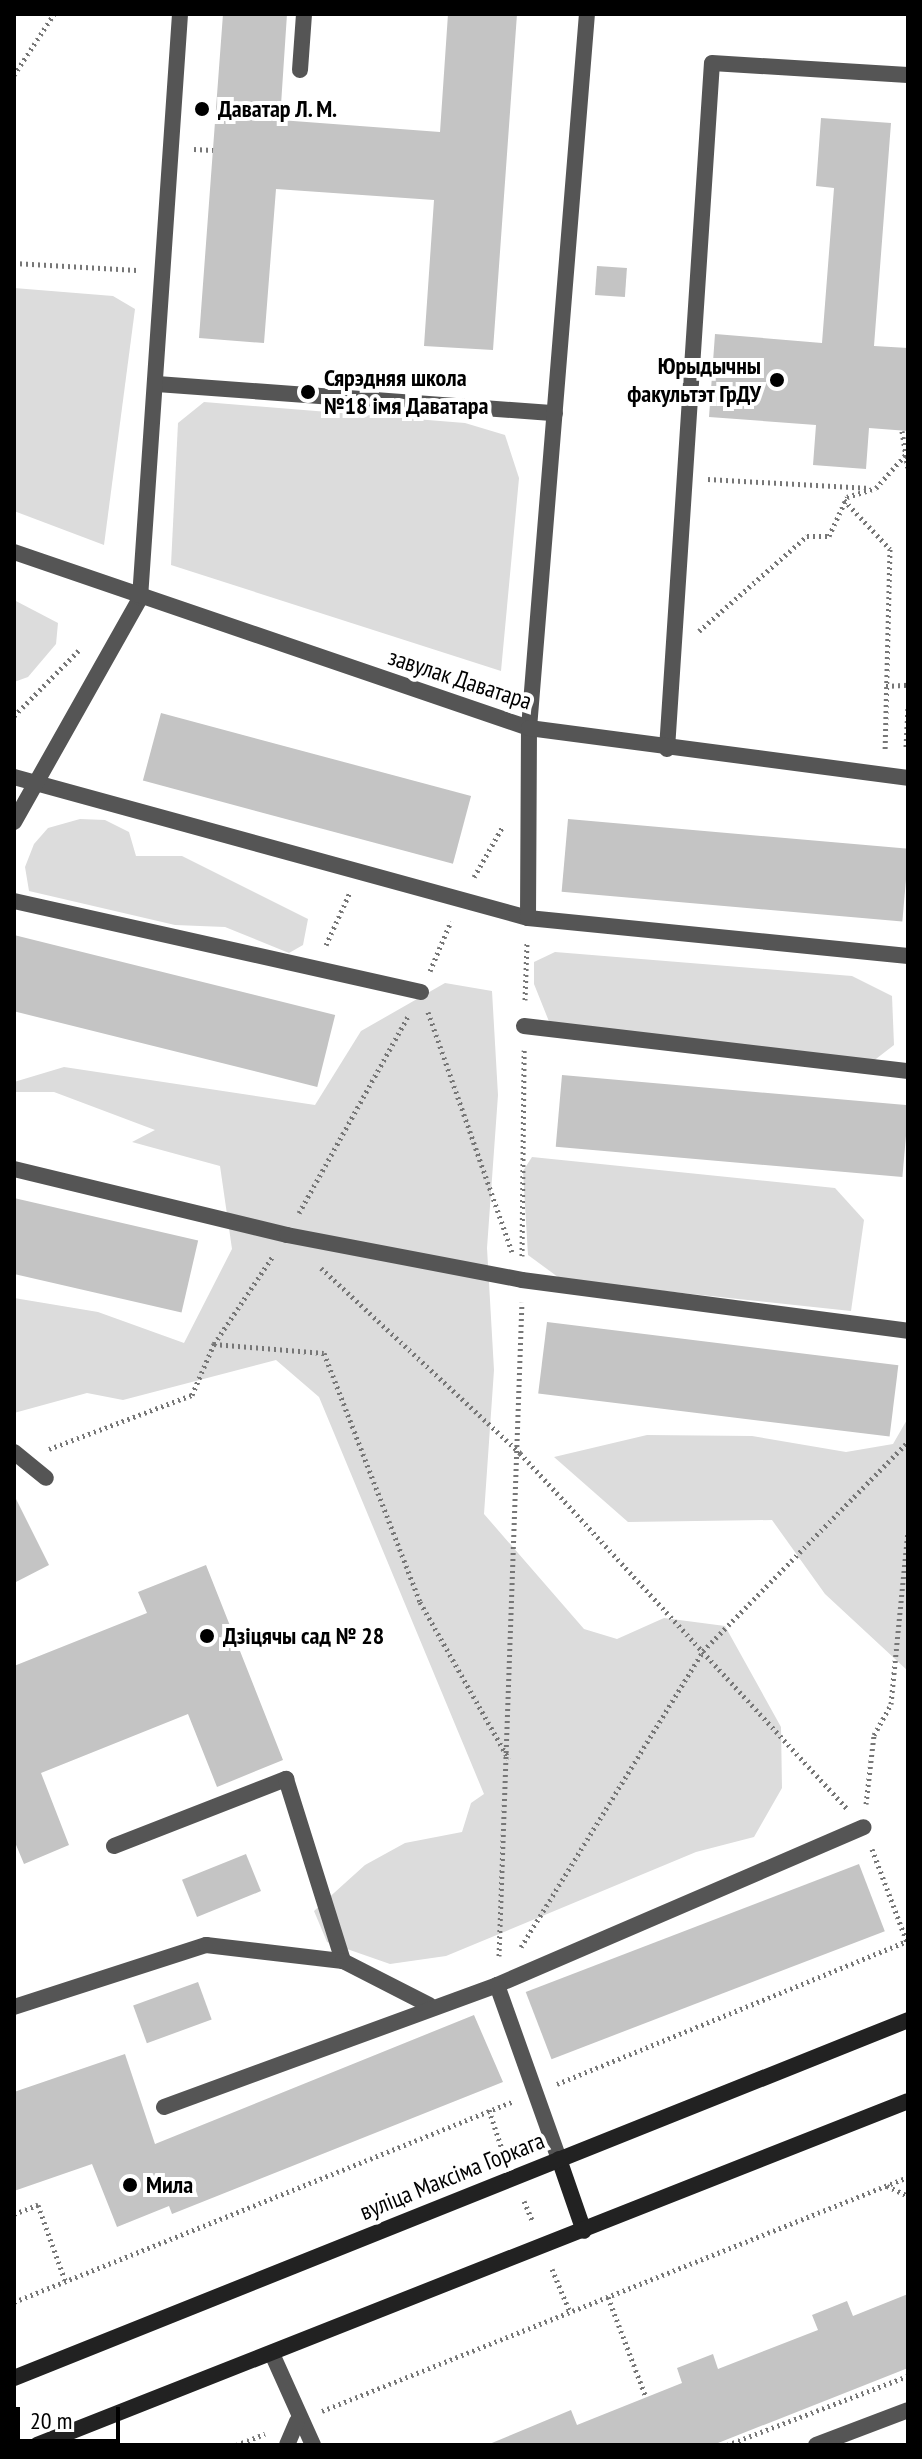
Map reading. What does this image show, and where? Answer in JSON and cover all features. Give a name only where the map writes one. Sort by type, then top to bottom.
[{"type":"main road","name":"вуліца Максіма Горкага","points":[[14,2378],[908,2020]]},
{"type":"main road","points":[[37,2445],[273,2356],[908,2101]]},
{"type":"main road","points":[[559,2159],[584,2231]]},
{"type":"street","points":[[14,822],[140,598],[180,14]]},
{"type":"street","points":[[300,70],[304,14]]},
{"type":"street","points":[[528,918],[529,728],[587,14]]},
{"type":"street","points":[[667,749],[677,650],[712,63],[908,75]]},
{"type":"street","points":[[157,384],[555,413]]},
{"type":"street","name":"завулак Даватара","points":[[14,552],[140,598],[529,728],[667,749],[908,778]]},
{"type":"street","points":[[14,777],[357,877],[528,918],[908,956]]},
{"type":"street","points":[[14,901],[421,992]]},
{"type":"street","points":[[524,1026],[908,1071]]},
{"type":"street","points":[[14,1169],[287,1235],[522,1280],[908,1331]]},
{"type":"street","points":[[19,1455],[46,1478]]},
{"type":"street","points":[[114,1846],[286,1779],[343,1961]]},
{"type":"street","points":[[164,2107],[429,2005],[497,1985],[863,1827]]},
{"type":"street","points":[[14,2007],[206,1945],[343,1961],[429,2005]]},
{"type":"street","points":[[497,1985],[559,2159]]},
{"type":"street","points":[[273,2356],[297,2421],[313,2445]]},
{"type":"street","points":[[816,2445],[908,2410]]},
{"type":"street","points":[[287,2445],[297,2421]]},
{"type":"path","points":[[14,75],[54,14]]},
{"type":"path","points":[[14,263],[140,271],[164,265]]},
{"type":"path","points":[[902,431],[908,468]]},
{"type":"path","points":[[677,650],[807,536],[829,536],[844,500],[876,488],[905,452]]},
{"type":"path","points":[[687,478],[876,488]]},
{"type":"path","points":[[844,500],[890,549],[883,775]]},
{"type":"path","points":[[14,716],[90,639]]},
{"type":"path","points":[[886,686],[908,685]]},
{"type":"path","points":[[884,748],[907,747],[908,706]]},
{"type":"path","points":[[19,1455],[192,1395],[214,1344],[287,1235],[421,992],[459,903],[506,821]]},
{"type":"path","points":[[315,970],[357,877]]},
{"type":"path","points":[[497,1985],[510,1760],[520,1453],[528,918]]},
{"type":"path","points":[[421,992],[522,1280]]},
{"type":"path","points":[[287,1235],[520,1453],[863,1827]]},
{"type":"path","points":[[214,1344],[324,1353],[420,1602],[510,1760]]},
{"type":"path","points":[[497,1985],[703,1651],[908,1442]]},
{"type":"path","points":[[872,1755],[891,1704],[908,1531]]},
{"type":"path","points":[[554,2085],[908,1941]]},
{"type":"path","points":[[14,2302],[526,2096]]},
{"type":"path","points":[[489,2110],[504,2155]]},
{"type":"path","points":[[236,2445],[908,2177]]},
{"type":"path","points":[[887,2186],[908,2196]]},
{"type":"path","points":[[524,2201],[532,2220]]},
{"type":"path","points":[[14,2214],[38,2205],[66,2283]]},
{"type":"path","points":[[551,2266],[570,2312]]},
{"type":"path","points":[[608,2297],[646,2397]]},
{"type":"path","points":[[727,2445],[908,2376]]},
{"type":"shaded area","points":[[14,288],[113,296],[135,309],[104,545],[14,511]]},
{"type":"shaded area","points":[[204,402],[465,423],[505,435],[519,478],[501,671],[171,565],[178,423]]},
{"type":"shaded area","points":[[14,600],[58,623],[56,644],[28,677],[14,682]]},
{"type":"shaded area","points":[[80,819],[105,820],[129,832],[136,856],[182,856],[308,919],[303,945],[289,953],[225,927],[175,925],[29,891],[25,867],[34,844],[48,828]]},
{"type":"shaded area","points":[[555,952],[852,976],[892,996],[894,1045],[872,1062],[550,1024],[534,984],[534,962]]},
{"type":"shaded area","points":[[445,983],[492,991],[498,1095],[487,1248],[494,1370],[484,1514],[584,1629],[617,1639],[664,1618],[725,1626],[781,1727],[782,1788],[754,1837],[696,1852],[446,1956],[390,1964],[327,1942],[314,1911],[365,1865],[405,1843],[462,1832],[471,1803],[484,1794],[319,1397],[276,1360],[123,1400],[87,1393],[14,1413],[14,1298],[98,1312],[184,1343],[232,1249],[220,1166],[132,1142],[155,1130],[54,1092],[14,1092],[14,1082],[64,1067],[315,1105],[361,1031]]},
{"type":"shaded area","points":[[532,1157],[835,1188],[864,1220],[851,1311],[562,1280],[528,1255],[523,1171]]},
{"type":"shaded area","points":[[908,1418],[908,1671],[825,1594],[772,1520],[628,1522],[554,1457],[647,1435],[752,1436],[846,1452],[893,1444]]},
{"type":"building","points":[[223,14],[287,14],[280,120],[440,132],[448,14],[517,14],[493,350],[424,346],[434,200],[276,189],[264,343],[199,338]]},
{"type":"building","points":[[821,118],[891,123],[874,346],[908,348],[908,431],[869,428],[866,469],[813,465],[816,425],[709,417],[715,334],[822,343],[834,188],[816,186]]},
{"type":"building","points":[[597,266],[627,268],[625,297],[595,295]]},
{"type":"building","points":[[161,713],[471,796],[453,864],[143,781]]},
{"type":"building","points":[[568,819],[908,849],[902,922],[562,892]]},
{"type":"building","points":[[14,935],[335,1015],[317,1087],[14,1011]]},
{"type":"building","points":[[562,1075],[908,1105],[902,1177],[556,1147]]},
{"type":"building","points":[[14,1198],[198,1241],[182,1313],[14,1274]]},
{"type":"building","points":[[547,1322],[898,1365],[890,1437],[538,1393]]},
{"type":"building","points":[[14,1495],[49,1565],[14,1583]]},
{"type":"building","points":[[206,1565],[283,1760],[217,1787],[188,1714],[41,1773],[69,1845],[24,1864],[14,1840],[14,1666],[147,1613],[138,1592]]},
{"type":"building","points":[[246,1854],[261,1891],[197,1917],[182,1880]]},
{"type":"building","points":[[859,1864],[885,1931],[552,2059],[526,1992]]},
{"type":"building","points":[[198,1982],[212,2020],[147,2043],[133,2006]]},
{"type":"building","points":[[474,2015],[503,2082],[172,2214],[169,2206],[117,2227],[92,2164],[14,2191],[14,2092],[125,2054],[155,2144]]},
{"type":"building","points":[[908,2294],[908,2368],[713,2445],[487,2445],[571,2410],[577,2425],[682,2383],[677,2368],[713,2354],[718,2369],[818,2330],[812,2315],[847,2301],[853,2316]]},
{"type":"place","name":"Даватар Л. М.","points":[[202,109]]},
{"type":"place","name":"Юрыдычны факультэт ГрДУ","points":[[777,380]]},
{"type":"place","name":"Сярэдняя школа №18 імя Даватара","points":[[308,392]]},
{"type":"place","name":"Дзіцячы сад № 28","points":[[207,1636]]},
{"type":"place","name":"Мила","points":[[130,2185]]}]
